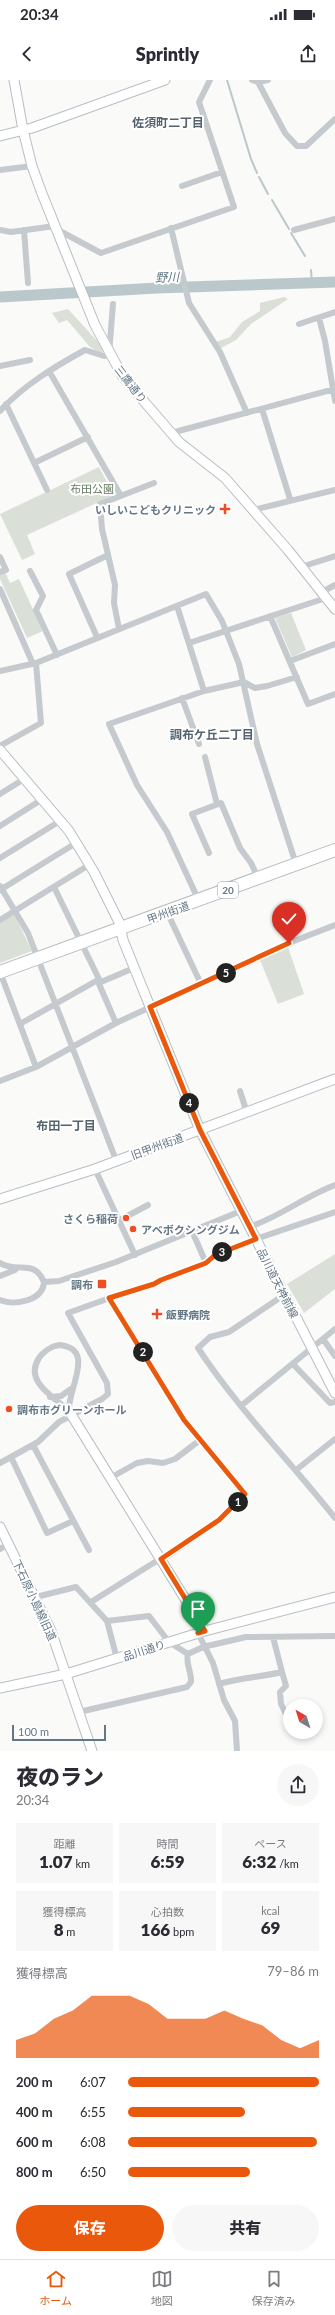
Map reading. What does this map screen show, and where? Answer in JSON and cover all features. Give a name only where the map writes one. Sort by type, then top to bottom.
[{"type":"highway","name":"甲州街道","points":[[0,972],[199,901],[335,850]]},
{"type":"street","name":"三鷹通り","points":[[14,80],[23,130],[32,166],[86,302],[110,354],[123,377],[179,442],[225,478],[335,609]]},
{"type":"street","points":[[0,136],[23,130],[165,80]]},
{"type":"street","points":[[0,230],[56,228],[101,253],[234,207],[198,102],[210,80]]},
{"type":"street","points":[[268,80],[255,81],[285,133],[297,146],[306,146],[335,119]]},
{"type":"street","points":[[0,170],[32,166]]},
{"type":"street","points":[[182,186],[222,172]]},
{"type":"street","points":[[294,230],[335,219]]},
{"type":"street","points":[[171,228],[182,278],[189,301],[204,330],[220,352],[247,413]]},
{"type":"street","points":[[24,230],[28,283]]},
{"type":"street","points":[[0,411],[6,404],[49,371],[85,350],[104,356],[110,354],[113,304]]},
{"type":"street","points":[[299,324],[335,312]]},
{"type":"street","points":[[319,318],[325,341],[335,401]]},
{"type":"street","points":[[0,366],[30,360]]},
{"type":"street","points":[[49,371],[121,496]]},
{"type":"street","points":[[171,433],[334,389]]},
{"type":"street","points":[[6,404],[47,490]]},
{"type":"street","points":[[262,409],[290,499]]},
{"type":"street","points":[[34,463],[88,437]]},
{"type":"street","points":[[119,629],[114,603],[115,585],[102,529],[100,504],[154,483]]},
{"type":"street","points":[[253,510],[290,499],[335,490]]},
{"type":"street","points":[[98,637],[69,574],[108,555]]},
{"type":"street","points":[[0,556],[6,570],[0,572]]},
{"type":"street","points":[[301,567],[335,556]]},
{"type":"street","points":[[30,570],[42,596],[36,610],[57,655]]},
{"type":"street","points":[[189,643],[270,616],[324,595],[335,585]]},
{"type":"street","points":[[0,589],[34,664],[41,723],[0,746]]},
{"type":"street","points":[[0,671],[34,664],[206,594],[226,630],[244,682],[257,744],[296,864]]},
{"type":"street","points":[[177,606],[204,691]]},
{"type":"street","points":[[270,616],[308,704],[335,694]]},
{"type":"street","points":[[290,661],[335,644]]},
{"type":"street","points":[[199,901],[166,832],[137,785],[109,724],[204,691],[244,682],[255,688],[297,677]]},
{"type":"street","points":[[182,698],[199,744]]},
{"type":"street","name":"品川道天神前線","points":[[0,750],[60,821],[76,843],[119,922],[120,929],[134,968],[200,1130],[335,1393]]},
{"type":"street","points":[[205,757],[217,804]]},
{"type":"street","points":[[0,794],[24,780]]},
{"type":"street","points":[[0,826],[41,800]]},
{"type":"street","points":[[209,853],[192,814],[221,803],[240,848],[251,863],[258,878]]},
{"type":"street","points":[[0,858],[60,821]]},
{"type":"street","points":[[76,843],[1,888],[16,910],[38,959],[116,1160]]},
{"type":"street","points":[[0,920],[89,865]]},
{"type":"street","points":[[54,887],[100,978],[99,982],[116,1023]]},
{"type":"street","points":[[167,912],[201,984]]},
{"type":"street","points":[[0,1081],[36,1067],[116,1023],[150,1007],[289,943],[335,925]]},
{"type":"street","points":[[20,1024],[55,1004],[99,982],[134,968]]},
{"type":"street","points":[[0,972],[36,1067]]},
{"type":"street","name":"旧甲州街道","points":[[0,1199],[95,1169],[335,1079]]},
{"type":"street","points":[[240,1091],[247,1113]]},
{"type":"street","points":[[95,1169],[135,1255]]},
{"type":"street","points":[[249,1227],[268,1220],[335,1185]]},
{"type":"street","points":[[118,1221],[148,1205]]},
{"type":"street","points":[[44,1282],[59,1281],[135,1255],[241,1211]]},
{"type":"street","points":[[0,1463],[34,1445],[70,1413],[102,1399],[108,1392],[107,1383],[68,1312],[144,1288],[206,1263],[215,1255],[256,1239],[335,1212]]},
{"type":"street","points":[[192,1231],[206,1263]]},
{"type":"street","points":[[0,1264],[9,1268],[30,1267],[36,1270],[44,1282]]},
{"type":"street","points":[[0,1276],[19,1268]]},
{"type":"street","points":[[0,1300],[21,1302],[33,1298],[41,1292],[44,1282]]},
{"type":"street","points":[[284,1295],[230,1332],[210,1337],[198,1348],[286,1461],[296,1470],[335,1518]]},
{"type":"street","points":[[91,1602],[161,1559],[219,1520],[245,1494],[184,1420],[109,1298]]},
{"type":"street","points":[[242,1405],[335,1329]]},
{"type":"street","points":[[323,1339],[335,1356]]},
{"type":"street","points":[[70,1413],[69,1400],[79,1366],[77,1355],[68,1347],[54,1346],[44,1352],[35,1367],[37,1382],[50,1397],[70,1413],[161,1559],[201,1632],[203,1646],[213,1663],[219,1684],[235,1721],[237,1751]]},
{"type":"street","points":[[293,1364],[330,1403],[335,1402]]},
{"type":"street","points":[[50,1397],[61,1396],[73,1386]]},
{"type":"street","points":[[296,1470],[335,1439]]},
{"type":"street","points":[[110,1478],[143,1461],[168,1462],[200,1440]]},
{"type":"street","points":[[34,1445],[89,1550]]},
{"type":"street","points":[[11,1457],[47,1533],[73,1521]]},
{"type":"street","name":"下石原小島線旧道","points":[[0,1527],[36,1597],[51,1631],[92,1751]]},
{"type":"street","points":[[0,1549],[8,1544]]},
{"type":"street","points":[[36,1597],[76,1587],[107,1621],[116,1658]]},
{"type":"street","name":"品川通り","points":[[0,1688],[66,1674],[201,1632],[335,1597]]},
{"type":"street","points":[[107,1621],[149,1616],[169,1642],[188,1654]]},
{"type":"street","points":[[188,1654],[203,1646],[246,1637],[335,1636]]},
{"type":"street","points":[[273,1637],[286,1686],[280,1692],[283,1704]]},
{"type":"street","points":[[79,1712],[187,1686],[192,1682],[187,1658],[188,1654]]},
{"type":"street","points":[[219,1684],[241,1678],[258,1678],[282,1672]]},
{"type":"green space","points":[[284,297],[288,299],[251,324],[236,340],[221,348],[216,342],[230,337],[242,322],[260,311],[260,303]]},
{"type":"green space","points":[[68,309],[100,344],[103,351],[101,353],[90,347],[67,320],[59,323],[52,313]]},
{"type":"green space","name":"布田公園","points":[[99,467],[114,495],[27,535],[35,554],[22,560],[0,514]]},
{"type":"green space","points":[[5,572],[10,583],[19,579],[43,631],[27,638],[0,579],[0,575]]},
{"type":"green space","points":[[291,613],[306,650],[292,657],[275,618]]},
{"type":"green space","points":[[14,914],[32,951],[0,963],[0,923]]},
{"type":"green space","points":[[288,947],[304,994],[278,1004],[260,960]]},
{"type":"green space","points":[[335,1254],[335,1289],[304,1313],[287,1284]]},
{"type":"waterway","points":[[227,80],[251,159],[257,173]]},
{"type":"waterway","points":[[259,177],[268,194]]},
{"type":"waterway","points":[[272,200],[289,229]]},
{"type":"waterway","points":[[291,233],[305,256]]},
{"type":"waterway","points":[[311,270],[312,283]]},
{"type":"waterway","name":"野川","points":[[0,297],[157,288],[335,282]]},
{"type":"place","name":"いしいこどもクリニック","points":[[225,509]]},
{"type":"place","name":"さくら稲荷","points":[[126,1218]]},
{"type":"place","name":"アベボクシングジム","points":[[133,1229]]},
{"type":"place","name":"調布","points":[[102,1284]]},
{"type":"place","name":"飯野病院","points":[[157,1314]]},
{"type":"place","name":"調布市グリーンホール","points":[[9,1409]]},
{"type":"district","name":"佐須町二丁目","points":[[168,122]]},
{"type":"district","name":"調布ケ丘二丁目","points":[[212,734]]},
{"type":"district","name":"布田一丁目","points":[[66,1125]]},
{"type":"route","points":[[198,1633],[205,1631],[161,1559],[168,1556],[219,1520],[245,1494],[184,1420],[167,1389],[109,1298],[154,1284],[206,1263],[215,1255],[256,1239],[200,1130],[150,1007],[169,1000],[289,943]]}]
